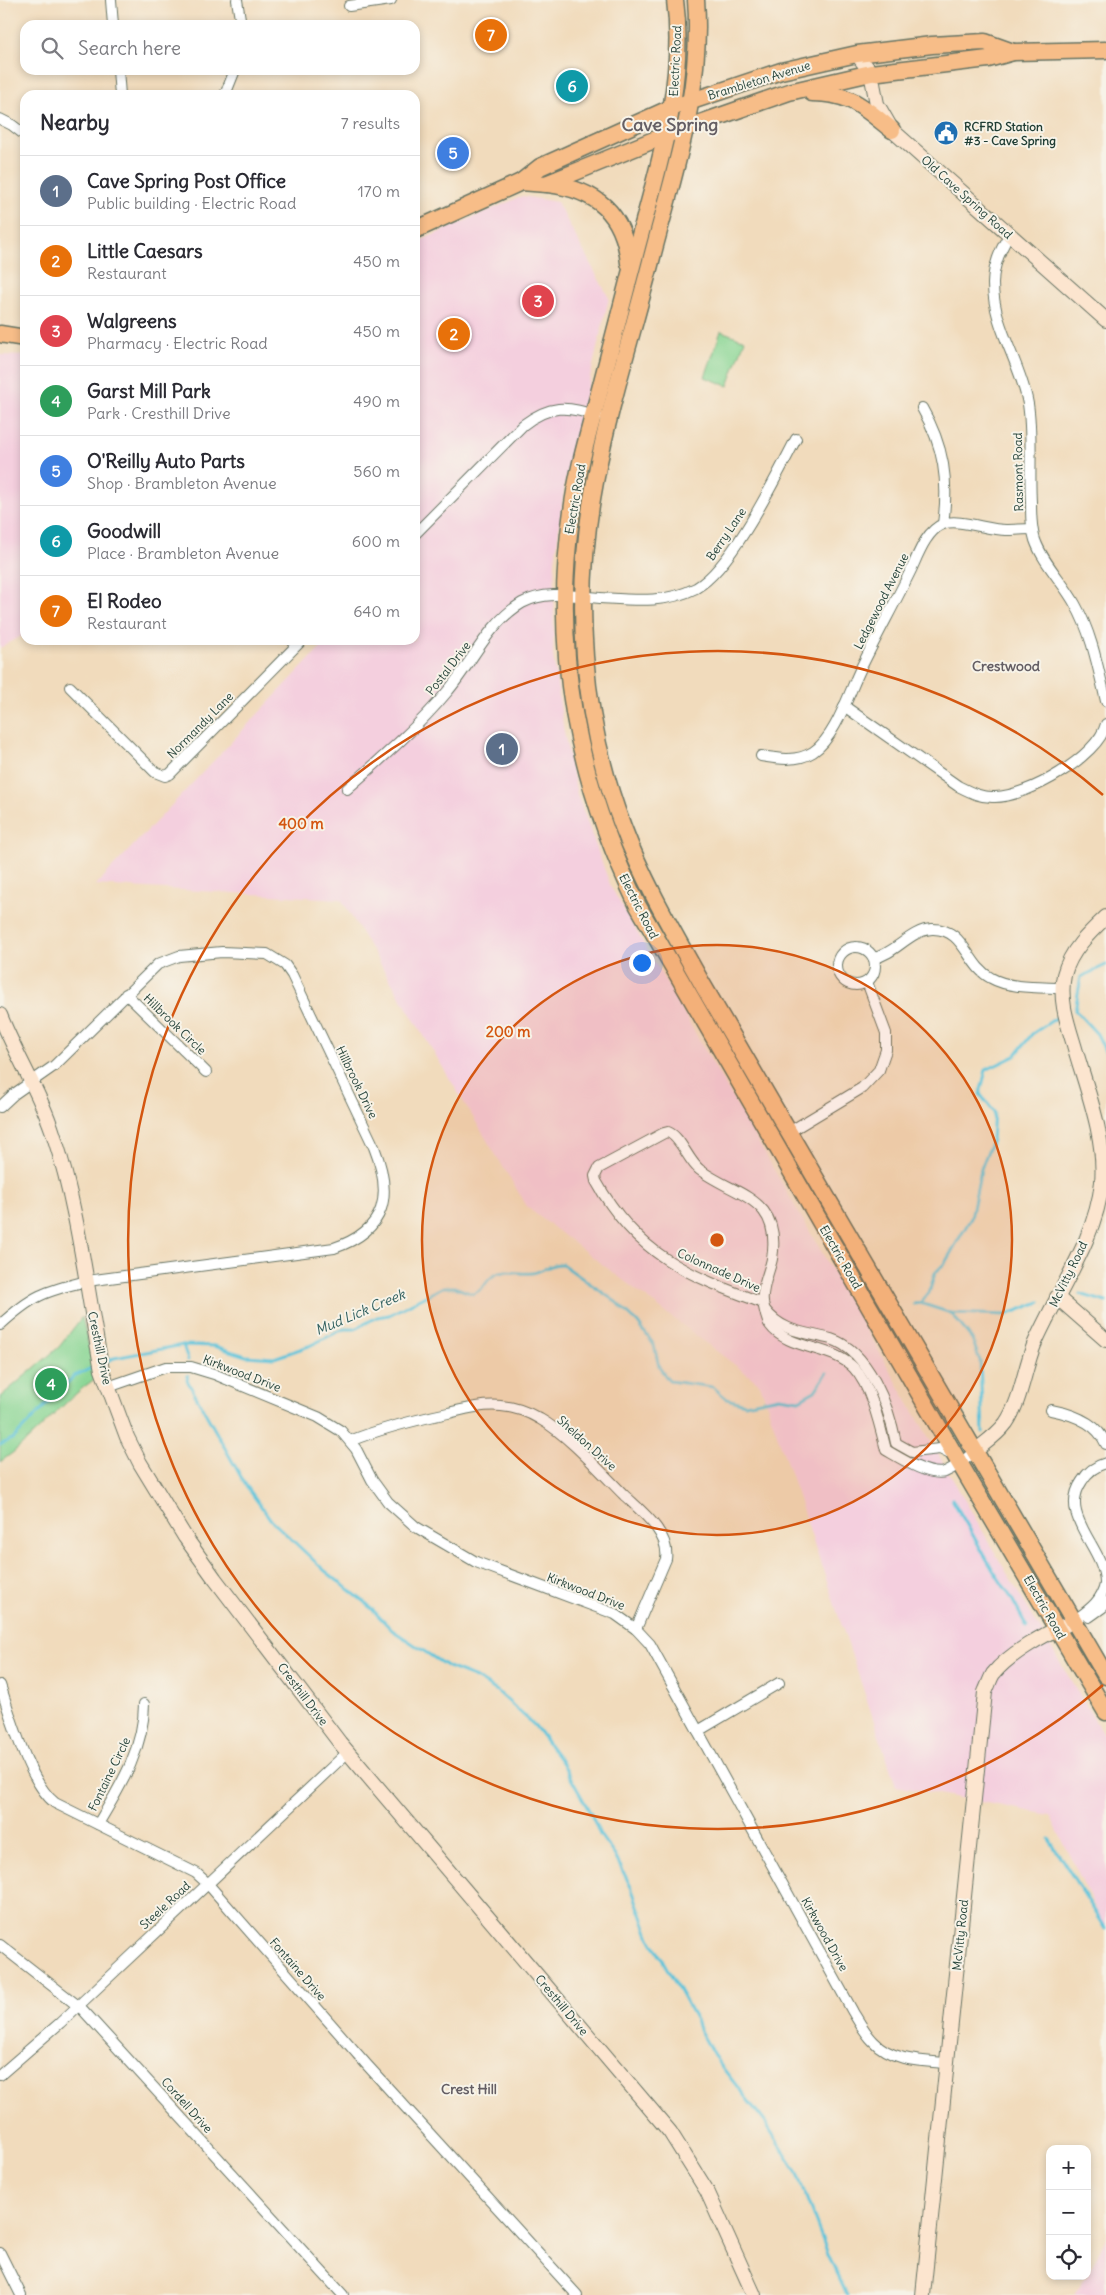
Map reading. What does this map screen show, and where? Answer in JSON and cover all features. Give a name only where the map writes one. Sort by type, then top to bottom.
[{"type":"main road","name":"Electric Road","points":[[675,0],[678,55],[666,135],[593,415],[578,475],[572,511],[565,596],[567,659],[577,732],[597,808],[622,872],[679,980],[1106,1712]]},
{"type":"main road","name":"Electric Road","points":[[696,0],[697,59],[687,128],[595,480],[589,520],[583,597],[584,642],[594,726],[602,762],[623,827],[653,895],[1106,1676]]},
{"type":"main road","name":"Brambleton Avenue","points":[[420,228],[521,182],[540,167],[671,108],[781,71],[857,54],[932,45],[985,42],[1013,52]]},
{"type":"main road","name":"Brambleton Avenue","points":[[521,182],[546,184],[666,135],[789,92],[871,73],[988,59],[1013,52],[1106,50]]},
{"type":"main road","points":[[789,92],[827,93],[848,97],[892,130]]},
{"type":"main road","points":[[546,184],[571,187],[588,194],[605,205],[619,222],[627,242],[630,273]]},
{"type":"main road","points":[[0,334],[20,337]]},
{"type":"street","points":[[111,0],[113,20]]},
{"type":"street","points":[[237,0],[239,20]]},
{"type":"street","points":[[349,6],[391,0]]},
{"type":"street","name":"Old Cave Spring Road","points":[[857,54],[871,73],[877,104],[892,130],[1106,320]]},
{"type":"street","points":[[118,75],[120,90]]},
{"type":"street","points":[[227,90],[233,75]]},
{"type":"street","points":[[0,118],[20,131]]},
{"type":"street","name":"Rasmont Road","points":[[1010,235],[997,259],[993,283],[994,298],[997,315],[1023,383],[1028,402],[1032,529],[1039,550],[1076,606],[1087,631],[1106,701]]},
{"type":"street","points":[[420,529],[534,416],[553,409],[566,408],[578,409],[610,421]]},
{"type":"street","points":[[922,408],[934,434],[944,466],[947,496],[943,524],[957,522],[1006,530],[1032,529]]},
{"type":"street","name":"Berry Lane","points":[[583,597],[628,601],[654,600],[684,593],[707,580],[718,570],[744,531],[796,439]]},
{"type":"street","name":"Ledgewood Avenue","points":[[761,756],[793,760],[814,752],[826,739],[926,540],[936,528],[943,524]]},
{"type":"street","name":"Postal Drive","points":[[347,789],[447,693],[495,626],[506,615],[524,602],[537,597],[583,597]]},
{"type":"street","name":"Normandy Lane","points":[[70,687],[155,772],[165,776],[170,774],[297,645]]},
{"type":"street","points":[[844,706],[958,786],[974,794],[993,798],[1014,795],[1027,790],[1063,770],[1094,745],[1106,724]]},
{"type":"street","name":"McVitty Road","points":[[975,1451],[1006,1422],[1033,1348],[1096,1216],[1104,1156],[1064,1012],[1062,988],[1065,973],[1076,950],[1087,935],[1106,917]]},
{"type":"street","points":[[874,958],[921,932],[939,930],[954,935],[960,940],[977,966],[990,978],[1000,982],[1062,988]]},
{"type":"street","points":[[858,947],[865,949],[874,958],[875,971],[867,982],[853,985],[846,982],[838,970],[838,961],[844,950],[858,947]]},
{"type":"street","name":"Hillbrook Drive","points":[[0,1107],[54,1066],[158,964],[179,956],[231,952],[266,954],[276,959],[292,975],[374,1147],[381,1164],[386,1189],[384,1200],[375,1220],[355,1239],[334,1248],[87,1281],[63,1287],[29,1300],[0,1324]]},
{"type":"street","points":[[789,1132],[862,1088],[871,1080],[883,1063],[886,1050],[886,1033],[867,982]]},
{"type":"street","name":"Hillbrook Circle","points":[[126,994],[206,1072]]},
{"type":"street","name":"Cresthill Drive","points":[[0,1015],[54,1134],[87,1281],[101,1364],[108,1387],[127,1437],[165,1506],[185,1537],[348,1752],[670,2132],[707,2191],[754,2295]]},
{"type":"street","name":"Colonnade Drive","points":[[957,1458],[940,1449],[912,1452],[896,1443],[888,1409],[858,1357],[841,1343],[790,1329],[766,1312],[763,1304],[696,1276],[667,1261],[647,1246],[628,1228],[602,1192],[596,1176],[599,1168],[664,1133],[668,1132],[676,1137],[699,1169],[750,1197],[765,1214],[775,1238],[762,1293],[763,1304],[769,1324],[777,1333],[799,1343],[841,1357],[854,1368],[862,1378],[880,1423],[886,1450],[903,1460],[934,1473],[944,1472],[957,1458],[975,1451]]},
{"type":"street","points":[[1057,1297],[1106,1340]]},
{"type":"street","name":"Kirkwood Drive","points":[[108,1387],[166,1367],[191,1367],[214,1374],[318,1417],[334,1425],[350,1441],[372,1480],[388,1502],[416,1527],[476,1562],[606,1610],[626,1620],[650,1644],[853,2012],[868,2035],[881,2049],[890,2054],[923,2061],[947,2063]]},
{"type":"street","name":"Sheldon Drive","points":[[350,1441],[372,1432],[419,1419],[486,1406],[514,1408],[542,1420],[563,1436],[626,1497],[664,1539],[667,1552],[666,1559],[636,1629]]},
{"type":"street","points":[[1051,1410],[1068,1413],[1089,1424],[1098,1432],[1106,1444]]},
{"type":"street","points":[[1074,1621],[1098,1601],[1105,1584],[1106,1575],[1100,1557],[1080,1520],[1076,1501],[1081,1482],[1088,1472],[1106,1463]]},
{"type":"street","points":[[1074,1621],[1088,1618],[1103,1607],[1106,1602]]},
{"type":"street","name":"McVitty Road","points":[[923,2295],[985,1692],[994,1674],[1004,1663],[1057,1628],[1074,1621]]},
{"type":"street","points":[[698,1731],[779,1683]]},
{"type":"street","name":"Fontaine Drive","points":[[0,1685],[40,1789],[55,1803],[196,1873],[207,1883],[360,2058],[577,2295]]},
{"type":"street","name":"Fontaine Circle","points":[[98,1824],[138,1746],[144,1704]]},
{"type":"street","name":"Steele Road","points":[[0,2076],[348,1752]]},
{"type":"street","name":"Cordell Drive","points":[[0,1946],[78,2005],[343,2295]]},
{"type":"street","points":[[0,2253],[21,2295]]},
{"type":"shaded area","points":[[522,196],[557,202],[609,298],[565,482],[555,561],[553,655],[564,732],[577,794],[611,887],[1012,1582],[1106,1739],[1106,1930],[1050,1815],[896,1786],[760,1384],[528,1208],[341,899],[96,885],[323,645],[420,645],[420,241]]},
{"type":"shaded area","points":[[0,355],[20,356],[20,637],[0,648]]},
{"type":"shaded area","points":[[1106,2237],[1106,2295],[1074,2295],[1084,2280],[1091,2280],[1091,2268]]},
{"type":"green space","points":[[721,331],[745,340],[728,386],[705,377]]},
{"type":"green space","points":[[82,1317],[96,1378],[0,1462],[0,1397],[59,1347]]},
{"type":"waterway","points":[[1075,1010],[1081,977],[1106,965]]},
{"type":"waterway","name":"Mud Lick Creek","points":[[1075,1010],[1097,1034],[1106,1053]]},
{"type":"waterway","name":"Mud Lick Creek","points":[[914,1304],[920,1303],[929,1293],[935,1273],[945,1263],[971,1218],[981,1169],[992,1140],[994,1112],[980,1094],[986,1070],[1015,1056],[1032,1034],[1062,1014]]},
{"type":"waterway","name":"Mud Lick Creek","points":[[104,1362],[114,1358],[183,1345],[214,1346],[246,1356],[274,1358],[309,1346],[344,1329],[355,1329],[377,1317],[389,1315],[443,1287],[454,1287],[473,1294],[481,1290],[490,1279],[502,1272],[532,1273],[562,1264],[616,1302],[638,1323],[654,1345],[659,1367],[669,1381],[713,1387],[727,1399],[745,1404],[779,1397],[799,1400],[815,1391],[827,1373]]},
{"type":"waterway","points":[[1080,1294],[1106,1302]]},
{"type":"waterway","points":[[920,1303],[951,1313],[1006,1315],[1040,1302]]},
{"type":"waterway","points":[[951,1313],[972,1339],[980,1361],[983,1432]]},
{"type":"waterway","points":[[183,1345],[188,1360]]},
{"type":"waterway","name":"Mud Lick Creek","points":[[0,1445],[14,1438],[74,1376],[96,1366]]},
{"type":"waterway","points":[[188,1375],[187,1380],[245,1484],[271,1520],[324,1570],[368,1605],[392,1630],[448,1667],[476,1678],[497,1691],[535,1726],[562,1762],[591,1814],[600,1835],[615,1856],[631,1887],[650,1938],[696,2020],[699,2029],[718,2062],[765,2122],[796,2171],[828,2254],[847,2295]]},
{"type":"waterway","points":[[952,1499],[1027,1627]]},
{"type":"waterway","points":[[1049,1839],[1106,1929]]},
{"type":"place","name":"El Rodeo","points":[[491,35]]},
{"type":"place","name":"Goodwill","points":[[572,86]]},
{"type":"place","name":"RCFRD Station #3 - Cave Spring","points":[[946,133]]},
{"type":"place","name":"O'Reilly Auto Parts","points":[[453,153]]},
{"type":"place","name":"Walgreens","points":[[538,301]]},
{"type":"place","name":"Little Caesars","points":[[454,334]]},
{"type":"place","name":"Cave Spring Post Office","points":[[502,749]]},
{"type":"place","name":"Garst Mill Park","points":[[51,1384]]},
{"type":"district","name":"Cave Spring","points":[[670,124]]},
{"type":"district","name":"Crestwood","points":[[1006,666]]},
{"type":"district","name":"Crest Hill","points":[[469,2089]]}]
